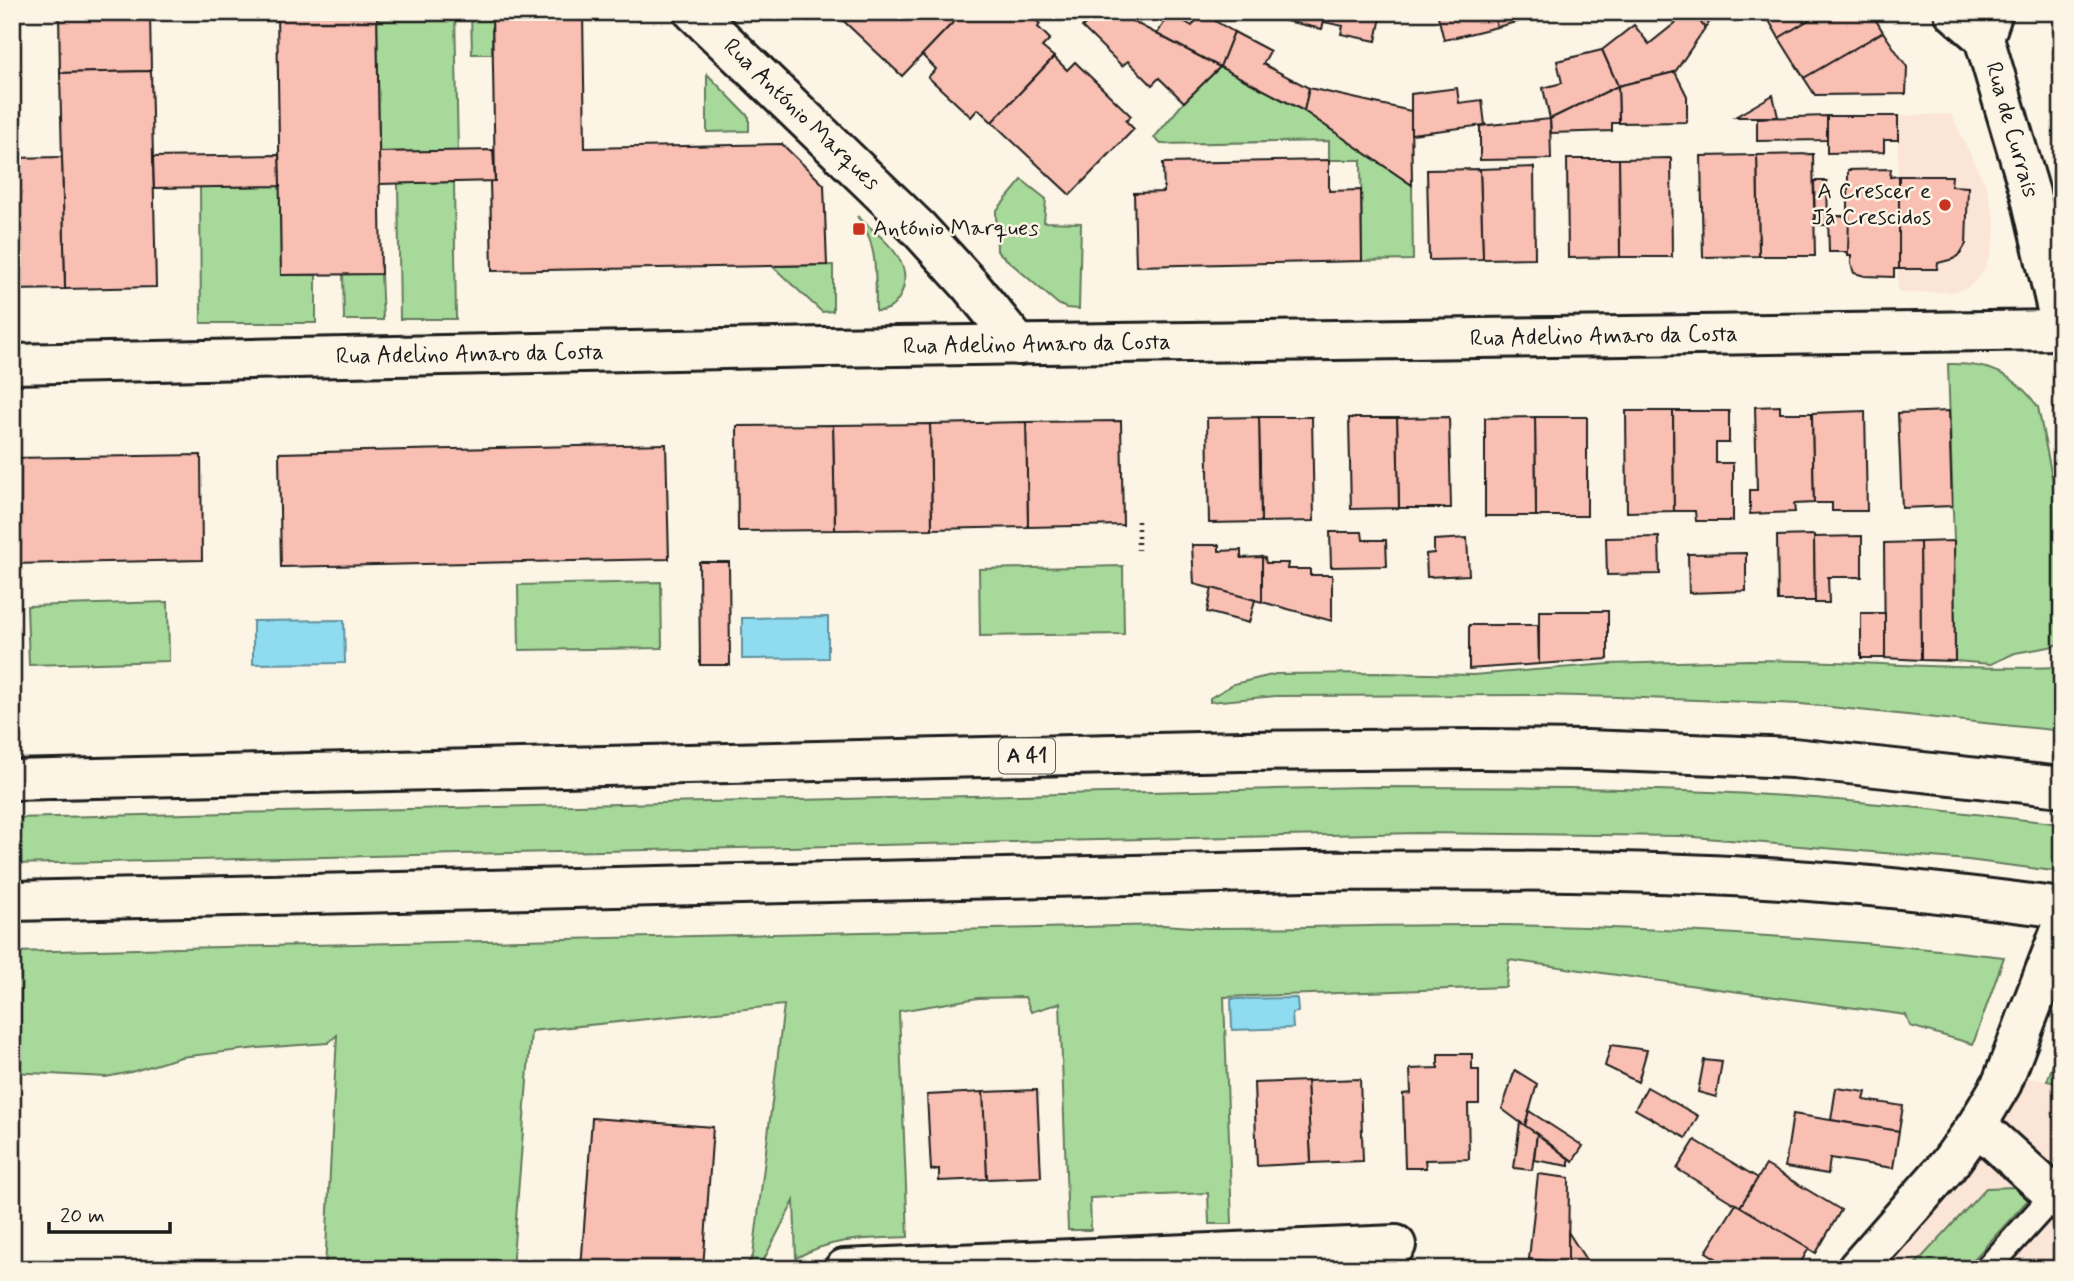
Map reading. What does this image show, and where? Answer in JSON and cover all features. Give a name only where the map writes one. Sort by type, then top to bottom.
[{"type":"main road","name":"Rua António Marques","points":[[694,12],[919,229],[969,284],[1018,345]]},
{"type":"main road","points":[[1955,12],[1989,25]]},
{"type":"main road","name":"Rua de Currais","points":[[1989,25],[2062,330]]},
{"type":"main road","name":"Rua Adelino Amaro da Costa","points":[[12,364],[810,347],[2062,330]]},
{"type":"main road","name":"A 41","points":[[12,780],[1241,751],[1482,749],[1793,758],[2062,787]]},
{"type":"main road","points":[[12,901],[1426,870],[1640,873],[1820,882],[2062,908]]},
{"type":"main road","points":[[1857,1269],[1949,1164],[1978,1125],[2002,1083],[2062,928]]},
{"type":"main road","points":[[1978,1125],[2058,1198]]},
{"type":"main road","points":[[844,1269],[1396,1245]]},
{"type":"lane","points":[[1987,1269],[2058,1198]]},
{"type":"path","points":[[1138,521],[1138,550]]},
{"type":"shaded area","name":"A Crescer e Já Crescidos","points":[[1951,114],[1987,188],[1995,222],[1991,253],[1984,270],[1967,288],[1952,292],[1898,293],[1898,116]]},
{"type":"shaded area","points":[[2011,1075],[2062,1084],[2062,1269],[1863,1269]]},
{"type":"green space","points":[[455,12],[458,151],[379,152],[377,14]]},
{"type":"green space","points":[[471,12],[492,12],[492,54],[472,54]]},
{"type":"green space","points":[[1220,67],[1304,111],[1412,185],[1413,260],[1362,261],[1361,160],[1329,160],[1329,141],[1161,144],[1154,138],[1184,102]]},
{"type":"green space","points":[[707,74],[749,117],[749,131],[707,132]]},
{"type":"green space","points":[[1022,180],[1046,199],[1044,222],[1081,223],[1079,309],[1058,304],[997,251],[996,211]]},
{"type":"green space","points":[[454,182],[456,319],[400,319],[398,183]]},
{"type":"green space","points":[[280,186],[281,275],[316,275],[316,323],[201,323],[200,187]]},
{"type":"green space","points":[[857,216],[886,242],[901,262],[904,285],[897,301],[887,310],[876,311],[872,249],[864,226]]},
{"type":"green space","points":[[833,265],[833,311],[822,312],[772,266]]},
{"type":"green space","points":[[343,274],[381,274],[383,320],[344,320]]},
{"type":"green space","points":[[1948,364],[1976,366],[1999,372],[2029,395],[2038,407],[2058,507],[2062,536],[2062,643],[2015,653],[1991,664],[1955,661]]},
{"type":"green space","points":[[1123,566],[1124,634],[980,636],[979,569]]},
{"type":"green space","points":[[661,582],[662,648],[519,650],[518,585]]},
{"type":"green space","points":[[168,602],[169,661],[29,665],[27,606]]},
{"type":"green space","points":[[1748,660],[1983,668],[2062,667],[2062,731],[1801,704],[1618,697],[1276,696],[1210,702],[1210,698],[1234,684],[1276,674],[1473,675],[1609,664]]},
{"type":"green space","points":[[1365,787],[1692,791],[1862,802],[2045,822],[2062,825],[2062,872],[1968,860],[1682,836],[1418,833],[12,864],[12,818]]},
{"type":"green space","points":[[1164,925],[1207,928],[1503,925],[1629,929],[1816,939],[2004,957],[1973,1044],[1910,1026],[1906,1015],[1509,960],[1506,987],[1224,997],[1232,1224],[1209,1224],[1208,1193],[1090,1198],[1091,1230],[1068,1230],[1060,1003],[1031,1012],[1025,997],[978,998],[899,1011],[908,1237],[837,1243],[796,1258],[794,1201],[759,1269],[744,1269],[753,1256],[784,1005],[531,1031],[512,1269],[325,1269],[337,1035],[328,1043],[181,1057],[106,1077],[12,1072],[12,952]]},
{"type":"green space","points":[[2062,1040],[2062,1084],[2047,1081]]},
{"type":"green space","points":[[2014,1187],[2028,1200],[1965,1269],[1911,1269],[1986,1188]]},
{"type":"water","points":[[828,617],[828,658],[742,659],[742,618]]},
{"type":"water","points":[[344,620],[345,663],[253,664],[253,621]]},
{"type":"water","points":[[1297,998],[1298,1012],[1292,1013],[1293,1028],[1232,1030],[1231,999]]},
{"type":"building","points":[[59,12],[150,12],[151,71],[60,73]]},
{"type":"building","points":[[277,12],[377,12],[381,274],[281,275]]},
{"type":"building","points":[[492,12],[583,12],[585,148],[782,144],[824,185],[827,265],[492,271],[490,181],[495,181]]},
{"type":"building","points":[[834,12],[963,12],[902,76]]},
{"type":"building","points":[[963,12],[1028,12],[1050,39],[1042,47],[1054,57],[992,122],[978,109],[971,117],[928,77],[936,69],[922,55]]},
{"type":"building","points":[[1097,12],[1115,12],[1220,67],[1184,102],[1159,78],[1152,85],[1128,61],[1122,66],[1082,27]]},
{"type":"building","points":[[1278,12],[1326,12],[1322,29],[1277,19]]},
{"type":"building","points":[[1326,12],[1382,12],[1376,41],[1341,34],[1343,26],[1324,22]]},
{"type":"building","points":[[1437,12],[1493,12],[1497,27],[1444,40]]},
{"type":"building","points":[[1493,12],[1551,12],[1551,13],[1497,27]]},
{"type":"building","points":[[1689,12],[1693,12],[1705,28],[1675,72],[1618,86],[1602,50],[1634,25],[1649,44]]},
{"type":"building","points":[[1693,12],[1717,12],[1705,28]]},
{"type":"building","points":[[1764,12],[1822,12],[1779,38]]},
{"type":"building","points":[[1822,12],[1871,12],[1883,32],[1804,78],[1779,38]]},
{"type":"building","points":[[1170,13],[1192,26],[1201,13],[1234,32],[1220,67],[1157,34]]},
{"type":"building","points":[[1234,32],[1270,51],[1263,64],[1309,88],[1304,111],[1220,67]]},
{"type":"building","points":[[1883,32],[1907,67],[1906,94],[1815,95],[1804,78]]},
{"type":"building","points":[[1602,50],[1618,86],[1550,119],[1543,88],[1562,83],[1557,61]]},
{"type":"building","points":[[1054,57],[1067,70],[1075,62],[1131,116],[1126,121],[1134,129],[1070,195],[992,122]]},
{"type":"building","points":[[151,71],[156,287],[65,289],[60,73]]},
{"type":"building","points":[[1675,72],[1687,96],[1687,122],[1619,123],[1618,86]]},
{"type":"building","points":[[1618,86],[1619,123],[1612,123],[1612,131],[1551,133],[1550,119]]},
{"type":"building","points":[[1309,88],[1411,111],[1412,185],[1304,111]]},
{"type":"building","points":[[1457,88],[1459,103],[1482,100],[1485,125],[1411,134],[1411,94]]},
{"type":"building","points":[[1773,95],[1778,117],[1735,117]]},
{"type":"building","points":[[1827,116],[1898,116],[1898,140],[1884,140],[1884,152],[1827,153]]},
{"type":"building","points":[[1827,116],[1827,140],[1757,141],[1757,118]]},
{"type":"building","points":[[1550,119],[1551,159],[1480,160],[1480,126]]},
{"type":"building","points":[[493,150],[495,181],[380,184],[379,152]]},
{"type":"building","points":[[1813,154],[1815,256],[1759,256],[1757,155]]},
{"type":"building","points":[[279,155],[280,186],[154,188],[153,157]]},
{"type":"building","points":[[1757,155],[1759,256],[1703,257],[1701,156]]},
{"type":"building","points":[[62,157],[65,289],[12,290],[12,158]]},
{"type":"building","points":[[1671,158],[1672,257],[1620,257],[1619,159]]},
{"type":"building","points":[[1567,159],[1619,159],[1620,257],[1568,258]]},
{"type":"building","points":[[1329,160],[1329,191],[1361,190],[1362,261],[1136,266],[1134,193],[1164,192],[1163,163]]},
{"type":"building","points":[[1534,167],[1535,258],[1483,259],[1480,169]]},
{"type":"building","points":[[1480,169],[1483,259],[1429,260],[1427,170]]},
{"type":"building","points":[[1891,169],[1890,177],[1899,176],[1899,269],[1894,269],[1894,277],[1854,273],[1851,256],[1848,256],[1848,170]]},
{"type":"building","points":[[1899,176],[1952,176],[1951,186],[1968,187],[1966,244],[1953,259],[1938,263],[1937,269],[1899,269]]},
{"type":"building","points":[[1814,181],[1827,181],[1828,225],[1815,225]]},
{"type":"building","points":[[1828,216],[1849,216],[1848,252],[1829,252]]},
{"type":"building","points":[[1780,406],[1780,413],[1812,413],[1814,503],[1794,504],[1795,512],[1750,514],[1750,490],[1757,490],[1755,407]]},
{"type":"building","points":[[1626,411],[1673,411],[1674,511],[1627,512]]},
{"type":"building","points":[[1673,411],[1729,411],[1729,443],[1716,443],[1716,463],[1733,463],[1733,521],[1696,521],[1695,511],[1674,511]]},
{"type":"building","points":[[1865,411],[1867,511],[1832,511],[1832,503],[1814,503],[1812,413]]},
{"type":"building","points":[[1949,411],[1952,506],[1902,508],[1898,413]]},
{"type":"building","points":[[1259,417],[1312,417],[1314,521],[1261,522]]},
{"type":"building","points":[[1259,417],[1261,522],[1209,523],[1207,418]]},
{"type":"building","points":[[1449,417],[1451,508],[1399,508],[1397,418]]},
{"type":"building","points":[[1535,417],[1587,417],[1587,516],[1536,516]]},
{"type":"building","points":[[1535,417],[1536,516],[1485,516],[1485,418]]},
{"type":"building","points":[[1349,418],[1397,418],[1399,508],[1351,509]]},
{"type":"building","points":[[1121,421],[1123,525],[1028,527],[1026,422]]},
{"type":"building","points":[[1026,422],[1028,527],[932,529],[930,424]]},
{"type":"building","points":[[930,424],[932,529],[835,530],[833,425]]},
{"type":"building","points":[[833,425],[835,530],[738,531],[737,426]]},
{"type":"building","points":[[666,444],[669,559],[281,567],[279,453]]},
{"type":"building","points":[[201,455],[202,560],[12,564],[12,458]]},
{"type":"building","points":[[1330,532],[1362,532],[1363,540],[1386,540],[1387,566],[1331,567]]},
{"type":"building","points":[[1814,535],[1815,601],[1778,601],[1777,536]]},
{"type":"building","points":[[1862,536],[1862,577],[1828,577],[1829,603],[1815,603],[1814,537]]},
{"type":"building","points":[[1659,537],[1660,574],[1607,575],[1606,538]]},
{"type":"building","points":[[1467,538],[1469,575],[1427,577],[1426,554],[1434,553],[1434,540]]},
{"type":"building","points":[[1954,541],[1955,661],[1921,660],[1920,542]]},
{"type":"building","points":[[1920,542],[1921,660],[1885,658],[1884,543]]},
{"type":"building","points":[[1192,545],[1219,545],[1219,551],[1241,550],[1241,558],[1262,557],[1262,602],[1194,584]]},
{"type":"building","points":[[1746,553],[1746,591],[1689,593],[1688,554]]},
{"type":"building","points":[[1262,557],[1266,563],[1288,563],[1287,569],[1310,569],[1310,575],[1332,575],[1332,621],[1262,602]]},
{"type":"building","points":[[699,562],[729,562],[730,665],[700,665]]},
{"type":"building","points":[[1212,588],[1255,600],[1249,623],[1207,612]]},
{"type":"building","points":[[1539,611],[1608,611],[1608,659],[1539,664]]},
{"type":"building","points":[[1861,613],[1885,613],[1885,658],[1861,658]]},
{"type":"building","points":[[1469,625],[1538,625],[1539,664],[1469,669]]},
{"type":"building","points":[[1611,1045],[1647,1050],[1638,1082],[1605,1066]]},
{"type":"building","points":[[1438,1054],[1472,1054],[1472,1070],[1479,1070],[1479,1104],[1468,1104],[1469,1159],[1425,1160],[1426,1168],[1405,1168],[1403,1094],[1411,1093],[1410,1069],[1438,1068]]},
{"type":"building","points":[[1704,1060],[1722,1062],[1716,1097],[1698,1092]]},
{"type":"building","points":[[1515,1070],[1537,1084],[1525,1126],[1502,1109]]},
{"type":"building","points":[[1360,1079],[1363,1161],[1311,1163],[1307,1081]]},
{"type":"building","points":[[1307,1081],[1311,1163],[1257,1166],[1254,1083]]},
{"type":"building","points":[[1647,1087],[1698,1116],[1686,1138],[1635,1109]]},
{"type":"building","points":[[1836,1088],[1866,1092],[1864,1100],[1903,1106],[1899,1131],[1831,1120]]},
{"type":"building","points":[[1037,1090],[1041,1177],[987,1179],[983,1092]]},
{"type":"building","points":[[983,1092],[987,1179],[939,1181],[939,1169],[931,1170],[927,1095]]},
{"type":"building","points":[[1529,1111],[1583,1146],[1573,1161],[1525,1126]]},
{"type":"building","points":[[1793,1114],[1899,1131],[1893,1168],[1830,1158],[1828,1174],[1785,1167]]},
{"type":"building","points":[[592,1118],[713,1127],[703,1269],[581,1269]]},
{"type":"building","points":[[1520,1122],[1537,1134],[1532,1170],[1514,1168]]},
{"type":"building","points":[[1537,1134],[1569,1159],[1569,1166],[1534,1160]]},
{"type":"building","points":[[1695,1140],[1758,1178],[1740,1207],[1677,1169]]},
{"type":"building","points":[[1766,1165],[1841,1210],[1816,1253],[1740,1207]]},
{"type":"building","points":[[1538,1174],[1569,1178],[1568,1264],[1529,1259]]},
{"type":"building","points":[[1736,1204],[1809,1248],[1797,1269],[1733,1269],[1706,1252]]},
{"type":"building","points":[[1568,1232],[1592,1269],[1568,1269]]},
{"type":"building","points":[[1539,1260],[1568,1264],[1568,1269],[1538,1269]]},
{"type":"place","name":"A Crescer e Já Crescidos","points":[[1945,205]]},
{"type":"place","name":"António Marques","points":[[859,229]]}]
